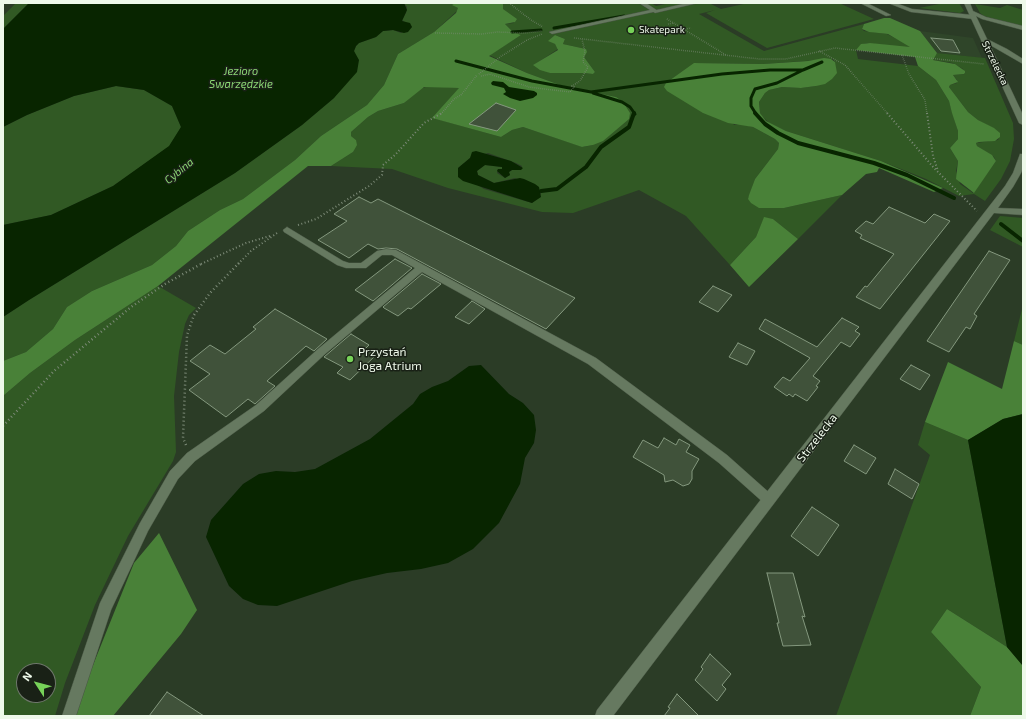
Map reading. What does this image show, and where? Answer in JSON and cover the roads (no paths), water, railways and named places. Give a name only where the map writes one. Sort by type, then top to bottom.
[{"type":"street","points":[[642,3],[655,11]]},
{"type":"street","name":"Strzelecka","points":[[967,3],[1023,123]]},
{"type":"street","points":[[550,31],[655,11]]},
{"type":"street","points":[[972,14],[1023,28]]},
{"type":"street","points":[[984,40],[1005,50],[1023,62]]},
{"type":"street","name":"Strzelecka","points":[[603,716],[988,214],[1015,177],[1023,156]]},
{"type":"street","points":[[988,214],[1023,212]]},
{"type":"lane","points":[[655,11],[695,3]]},
{"type":"lane","points":[[863,3],[888,15]]},
{"type":"lane","points":[[891,3],[908,9],[972,14]]},
{"type":"lane","points":[[287,230],[340,263],[349,266],[363,266],[380,253],[386,252],[397,254],[592,362],[667,416],[723,459],[769,500]]},
{"type":"lane","points":[[69,716],[105,608],[144,527],[165,489],[191,457],[260,408],[321,352],[421,268]]},
{"type":"water","name":"Jezioro Swarzędzkie","points":[[29,3],[404,3],[407,10],[402,21],[410,23],[412,27],[408,32],[404,33],[393,30],[383,31],[376,37],[359,43],[354,51],[359,60],[357,72],[334,98],[302,125],[235,173],[3,317],[3,225],[51,215],[113,186],[169,146],[181,127],[172,106],[144,90],[116,86],[74,96],[27,115],[3,127],[3,29]]},
{"type":"water","points":[[493,81],[503,82],[509,87],[534,91],[537,95],[533,98],[520,101],[510,98],[503,94],[506,92],[504,88],[492,85],[491,83]]},
{"type":"water","points":[[476,151],[511,161],[523,168],[521,170],[512,170],[509,172],[510,175],[505,178],[497,171],[498,169],[502,169],[502,167],[485,165],[477,171],[478,175],[494,183],[520,178],[524,179],[539,187],[541,197],[532,203],[463,181],[458,177],[458,168],[470,158],[472,152]]},
{"type":"water","points":[[481,365],[509,394],[523,403],[534,415],[536,430],[534,443],[525,458],[520,484],[499,523],[473,549],[448,563],[421,569],[387,573],[352,581],[277,606],[258,605],[243,599],[229,586],[206,537],[211,520],[243,484],[259,474],[276,471],[295,472],[315,469],[370,439],[413,404],[420,394],[432,387],[448,381],[469,366]]},
{"type":"water","points":[[1023,414],[1023,666],[1007,647],[968,440],[1003,419]]},
{"type":"waterway","points":[[554,28],[624,16]]},
{"type":"waterway","points":[[512,32],[541,30]]},
{"type":"waterway","points":[[456,61],[532,81],[591,92],[722,74],[770,70],[803,70]]},
{"type":"waterway","points":[[803,70],[822,62]]},
{"type":"waterway","points":[[756,114],[751,106],[751,98],[755,89],[777,83],[803,70]]},
{"type":"waterway","points":[[593,93],[622,102],[630,107],[635,114]]},
{"type":"waterway","points":[[541,191],[557,189],[586,167],[601,147],[629,127],[634,113]]},
{"type":"waterway","points":[[755,113],[765,124],[778,133],[798,143],[874,163],[907,175],[954,198]]},
{"type":"waterway","points":[[1001,224],[1023,241]]},
{"type":"place","name":"Skatepark","points":[[631,30]]},
{"type":"place","name":"Przystań Joga Atrium","points":[[350,359]]},
{"type":"water label","name":"Cybina","points":[[179,171]]}]
